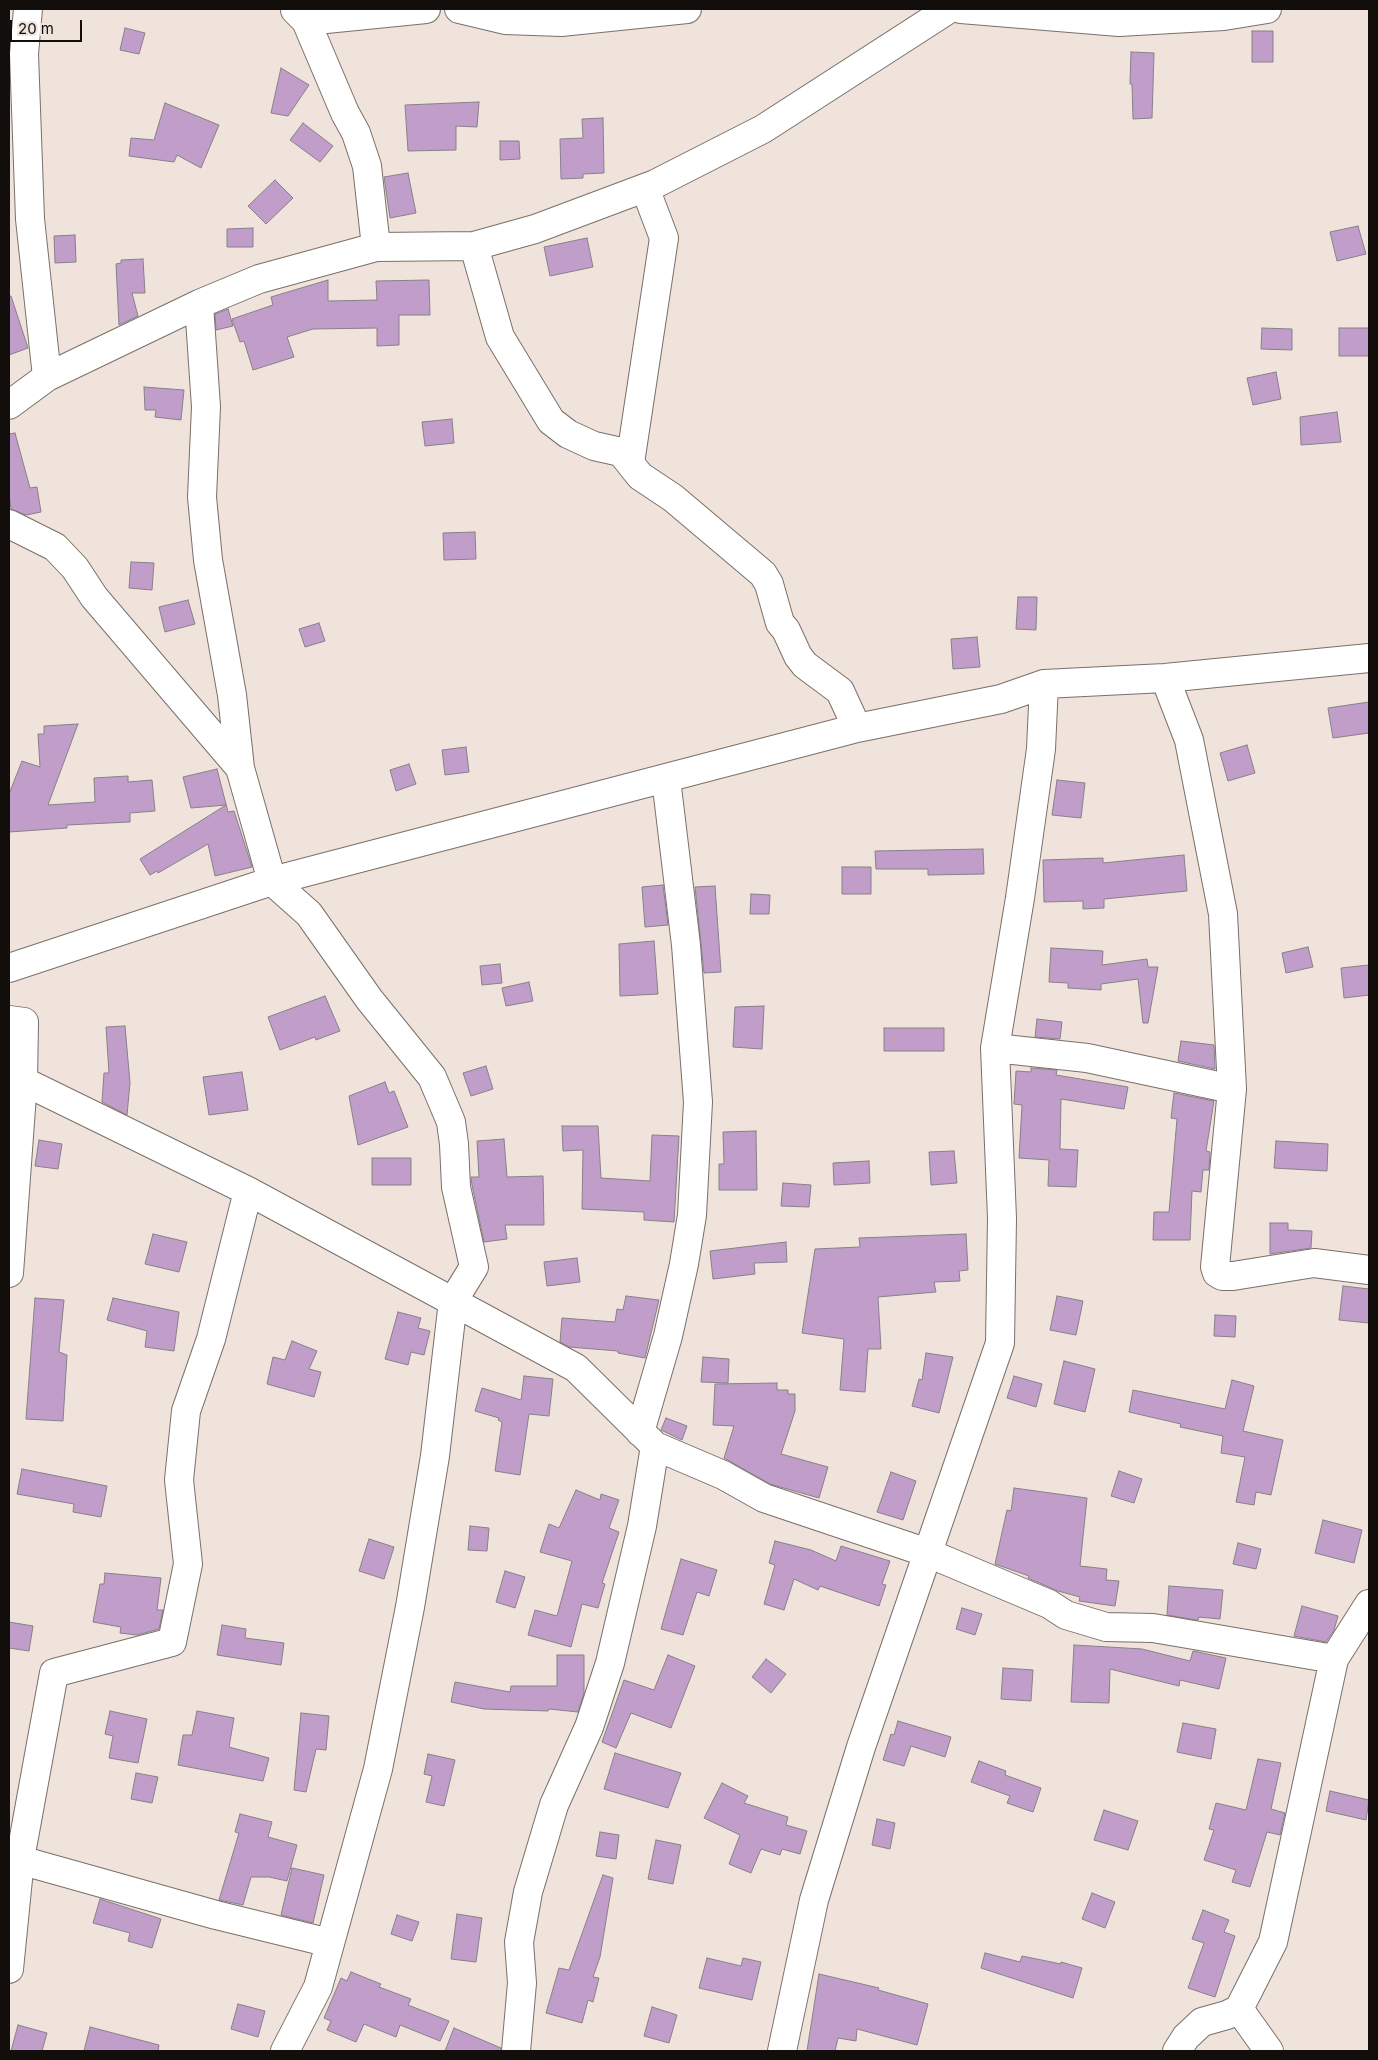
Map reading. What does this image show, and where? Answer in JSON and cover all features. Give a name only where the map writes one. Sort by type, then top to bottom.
[{"type":"street","points":[[28,9],[17,53],[30,219],[47,377]]},
{"type":"street","points":[[376,247],[367,166],[356,133],[300,15],[426,9]]},
{"type":"street","points":[[459,9],[505,20],[561,22],[687,9]]},
{"type":"street","points":[[9,405],[47,377],[199,304],[259,279],[376,247],[474,246],[535,229],[644,188],[763,130],[949,9]]},
{"type":"street","points":[[962,9],[1119,22],[1224,16],[1267,9]]},
{"type":"street","points":[[630,463],[664,238],[644,188]]},
{"type":"street","points":[[474,246],[500,337],[551,421],[568,434],[594,446],[621,452],[640,476],[673,498],[763,574],[769,584],[780,623],[786,630],[798,656],[805,664],[840,691],[857,728]]},
{"type":"street","points":[[199,304],[206,408],[202,497],[208,560],[232,695],[240,768],[272,881],[309,914],[368,999],[432,1077],[451,1122],[456,1187],[474,1267],[454,1301],[435,1456],[406,1626],[378,1769],[318,1987],[285,2051]]},
{"type":"street","points":[[9,524],[55,547],[68,561],[94,597],[240,768]]},
{"type":"street","points":[[9,968],[272,881],[857,728],[1001,699],[1044,684],[1165,678],[1369,658]]},
{"type":"street","points":[[1165,678],[1190,740],[1220,898],[1232,1089],[1215,1267],[1217,1274],[1232,1276],[1314,1263],[1369,1270]]},
{"type":"street","points":[[782,2051],[814,1900],[861,1747],[1000,1342],[1002,1218],[995,1048],[1020,898],[1041,749],[1044,684]]},
{"type":"street","points":[[516,2051],[522,1983],[519,1942],[528,1892],[554,1805],[589,1727],[610,1663],[642,1526],[648,1439],[684,1264],[692,1215],[698,1102],[686,945],[666,779]]},
{"type":"street","points":[[9,1020],[24,1022],[23,1081],[9,1274]]},
{"type":"street","points":[[995,1048],[1087,1058],[1232,1089]]},
{"type":"street","points":[[23,1081],[248,1191],[576,1368],[648,1439],[764,1498],[928,1553],[1049,1604],[1066,1615],[1106,1627],[1154,1628],[1334,1660]]},
{"type":"street","points":[[9,1969],[14,1858],[54,1673],[172,1642],[188,1564],[179,1480],[186,1411],[211,1338],[248,1191]]},
{"type":"street","points":[[1177,2051],[1186,2037],[1202,2022],[1227,2015],[1239,2008],[1273,1942],[1334,1660],[1369,1604]]},
{"type":"street","points":[[14,1858],[216,1914],[330,1943]]},
{"type":"street","points":[[1239,2008],[1269,2051]]},
{"type":"building","points":[[125,28],[145,33],[139,54],[120,50]]},
{"type":"building","points":[[1252,31],[1273,31],[1273,62],[1252,62]]},
{"type":"building","points":[[1131,52],[1154,53],[1152,118],[1133,119],[1132,84],[1130,84]]},
{"type":"building","points":[[281,68],[309,85],[288,116],[271,113]]},
{"type":"building","points":[[479,102],[477,127],[456,126],[456,150],[408,151],[405,105]]},
{"type":"building","points":[[165,103],[219,125],[201,168],[177,155],[174,162],[129,156],[131,138],[154,140]]},
{"type":"building","points":[[603,118],[604,173],[583,174],[583,178],[561,179],[560,139],[583,138],[582,119]]},
{"type":"building","points":[[303,123],[333,146],[320,162],[290,140]]},
{"type":"building","points":[[500,141],[519,141],[520,159],[500,160]]},
{"type":"building","points":[[408,173],[416,213],[390,218],[384,177]]},
{"type":"building","points":[[275,180],[293,198],[266,224],[248,206]]},
{"type":"building","points":[[1358,226],[1366,254],[1337,261],[1330,232]]},
{"type":"building","points":[[253,228],[253,247],[227,247],[227,229]]},
{"type":"building","points":[[75,235],[76,262],[55,263],[54,236]]},
{"type":"building","points":[[587,238],[593,267],[550,276],[544,247]]},
{"type":"building","points":[[143,259],[145,293],[132,293],[138,316],[119,325],[116,264],[121,263],[121,260]]},
{"type":"building","points":[[328,280],[328,301],[377,300],[376,281],[429,280],[430,315],[399,315],[399,345],[377,346],[377,328],[313,329],[287,337],[294,357],[253,370],[244,341],[240,342],[232,319],[273,305],[271,297]]},
{"type":"building","points":[[9,296],[11,296],[28,348],[9,355]]},
{"type":"building","points":[[228,309],[233,326],[216,330],[215,314]]},
{"type":"building","points":[[1262,328],[1292,329],[1292,350],[1261,349]]},
{"type":"building","points":[[1339,328],[1369,328],[1369,356],[1339,356]]},
{"type":"building","points":[[1276,372],[1281,399],[1253,405],[1247,378]]},
{"type":"building","points":[[144,387],[184,390],[181,420],[155,417],[156,410],[145,410]]},
{"type":"building","points":[[1337,412],[1341,442],[1301,445],[1300,417]]},
{"type":"building","points":[[452,419],[454,443],[425,446],[422,422]]},
{"type":"building","points":[[15,433],[30,488],[37,487],[41,512],[26,515],[11,509],[9,493],[9,434]]},
{"type":"building","points":[[475,532],[476,559],[444,560],[443,533]]},
{"type":"building","points":[[131,562],[154,563],[152,590],[129,588]]},
{"type":"building","points":[[1018,597],[1037,597],[1036,630],[1016,629]]},
{"type":"building","points":[[188,600],[195,624],[165,632],[159,607]]},
{"type":"building","points":[[319,623],[325,641],[305,647],[299,629]]},
{"type":"building","points":[[977,637],[980,667],[953,669],[951,639]]},
{"type":"building","points":[[1369,702],[1369,733],[1333,738],[1328,708]]},
{"type":"building","points":[[78,724],[48,805],[95,802],[94,778],[128,776],[128,782],[152,780],[155,811],[130,813],[130,822],[67,825],[67,828],[9,832],[9,794],[22,761],[40,767],[38,734],[44,734],[44,726]]},
{"type":"building","points":[[1247,745],[1255,773],[1228,781],[1220,753]]},
{"type":"building","points":[[466,747],[469,772],[445,775],[442,750]]},
{"type":"building","points":[[409,764],[416,784],[396,791],[390,770]]},
{"type":"building","points":[[217,769],[228,812],[234,811],[252,867],[215,876],[208,844],[158,873],[157,871],[150,875],[140,859],[226,805],[191,808],[183,777]]},
{"type":"building","points":[[1057,780],[1085,783],[1081,818],[1052,815]]},
{"type":"building","points":[[983,849],[984,874],[928,875],[928,869],[876,869],[875,851]]},
{"type":"building","points":[[1184,855],[1187,891],[1104,899],[1104,908],[1083,909],[1083,901],[1044,902],[1043,860],[1103,858],[1103,863]]},
{"type":"building","points":[[842,867],[871,867],[871,894],[842,894]]},
{"type":"building","points":[[663,885],[668,925],[645,927],[642,887]]},
{"type":"building","points":[[715,886],[721,972],[704,973],[695,887]]},
{"type":"building","points":[[751,894],[770,895],[769,914],[750,914]]},
{"type":"building","points":[[654,941],[658,994],[620,996],[619,944]]},
{"type":"building","points":[[1308,947],[1313,967],[1286,973],[1282,953]]},
{"type":"building","points":[[1051,948],[1103,951],[1102,965],[1147,959],[1148,967],[1158,967],[1148,1023],[1143,1023],[1138,979],[1101,984],[1101,990],[1068,988],[1068,983],[1049,982]]},
{"type":"building","points":[[500,964],[502,983],[482,985],[480,966]]},
{"type":"building","points":[[1369,965],[1369,995],[1344,998],[1341,968]]},
{"type":"building","points":[[529,982],[533,1001],[506,1006],[502,988]]},
{"type":"building","points":[[325,996],[340,1031],[316,1040],[315,1037],[280,1050],[268,1017]]},
{"type":"building","points":[[764,1006],[762,1049],[733,1047],[735,1007]]},
{"type":"building","points":[[1037,1019],[1062,1022],[1060,1039],[1035,1037]]},
{"type":"building","points":[[125,1026],[130,1083],[127,1115],[102,1102],[104,1073],[109,1073],[106,1027]]},
{"type":"building","points":[[884,1028],[944,1028],[944,1051],[884,1051]]},
{"type":"building","points":[[1181,1041],[1214,1045],[1215,1069],[1178,1061]]},
{"type":"building","points":[[486,1066],[493,1089],[471,1096],[463,1073]]},
{"type":"building","points":[[1031,1068],[1057,1070],[1056,1075],[1128,1087],[1124,1109],[1061,1099],[1060,1149],[1078,1150],[1076,1187],[1048,1186],[1049,1160],[1019,1158],[1022,1105],[1014,1104],[1016,1071],[1031,1072]]},
{"type":"building","points":[[242,1072],[248,1110],[209,1115],[203,1077]]},
{"type":"building","points":[[385,1082],[389,1093],[394,1091],[408,1127],[358,1145],[349,1096]]},
{"type":"building","points":[[1174,1093],[1214,1101],[1206,1151],[1210,1152],[1209,1170],[1203,1170],[1201,1192],[1192,1191],[1190,1240],[1153,1240],[1154,1212],[1169,1212],[1177,1119],[1171,1118]]},
{"type":"building","points":[[562,1126],[598,1126],[601,1178],[650,1181],[652,1135],[679,1136],[674,1222],[644,1220],[644,1212],[582,1209],[583,1150],[563,1151]]},
{"type":"building","points":[[756,1131],[757,1190],[719,1190],[719,1164],[724,1164],[723,1132]]},
{"type":"building","points":[[504,1139],[507,1177],[543,1176],[544,1225],[505,1225],[507,1239],[484,1242],[471,1177],[479,1177],[477,1141]]},
{"type":"building","points":[[39,1140],[62,1144],[58,1169],[35,1166]]},
{"type":"building","points":[[1276,1141],[1328,1144],[1327,1171],[1274,1168]]},
{"type":"building","points":[[954,1151],[957,1183],[931,1185],[929,1152]]},
{"type":"building","points":[[372,1158],[411,1158],[411,1185],[372,1185]]},
{"type":"building","points":[[869,1161],[870,1183],[834,1185],[833,1163]]},
{"type":"building","points":[[783,1183],[811,1185],[809,1207],[781,1206]]},
{"type":"building","points":[[1270,1223],[1288,1223],[1288,1230],[1312,1231],[1311,1248],[1270,1254]]},
{"type":"building","points":[[153,1234],[187,1242],[179,1272],[145,1264]]},
{"type":"building","points":[[966,1234],[968,1270],[959,1271],[960,1281],[934,1282],[936,1292],[878,1297],[881,1349],[868,1349],[865,1392],[840,1390],[844,1339],[802,1333],[815,1249],[860,1247],[859,1238]]},
{"type":"building","points":[[786,1242],[787,1262],[754,1263],[755,1274],[713,1279],[710,1251]]},
{"type":"building","points":[[577,1258],[580,1282],[547,1286],[544,1262]]},
{"type":"building","points":[[1343,1286],[1369,1289],[1369,1323],[1339,1320]]},
{"type":"building","points":[[626,1296],[659,1300],[645,1358],[618,1353],[618,1351],[569,1347],[560,1342],[562,1318],[615,1322],[617,1309],[623,1310]]},
{"type":"building","points":[[1057,1296],[1083,1301],[1076,1335],[1050,1330]]},
{"type":"building","points":[[35,1298],[64,1300],[59,1352],[67,1355],[63,1421],[26,1419]]},
{"type":"building","points":[[113,1298],[179,1312],[174,1351],[145,1347],[147,1331],[107,1320]]},
{"type":"building","points":[[398,1312],[421,1318],[418,1328],[430,1331],[424,1355],[411,1352],[408,1365],[385,1359]]},
{"type":"building","points":[[1215,1315],[1236,1316],[1235,1337],[1214,1336]]},
{"type":"building","points":[[292,1341],[317,1351],[309,1369],[321,1372],[314,1397],[267,1384],[273,1357],[285,1360]]},
{"type":"building","points":[[926,1353],[953,1357],[939,1413],[912,1406],[919,1379],[922,1380]]},
{"type":"building","points":[[703,1357],[729,1359],[728,1383],[701,1382]]},
{"type":"building","points":[[1064,1361],[1095,1369],[1085,1412],[1054,1404]]},
{"type":"building","points":[[524,1376],[553,1379],[549,1416],[529,1414],[520,1475],[495,1471],[502,1422],[498,1420],[499,1418],[475,1411],[482,1388],[521,1400]]},
{"type":"building","points":[[1014,1376],[1042,1384],[1036,1407],[1007,1398]]},
{"type":"building","points":[[1232,1380],[1254,1386],[1243,1431],[1283,1440],[1271,1495],[1256,1492],[1254,1505],[1236,1502],[1245,1457],[1221,1453],[1223,1436],[1180,1427],[1181,1424],[1129,1412],[1133,1390],[1225,1409]]},
{"type":"building","points":[[777,1383],[777,1390],[788,1390],[788,1394],[795,1394],[795,1411],[781,1454],[828,1467],[819,1498],[770,1484],[724,1458],[734,1426],[713,1425],[715,1384]]},
{"type":"building","points":[[666,1418],[687,1426],[682,1440],[661,1430]]},
{"type":"building","points":[[22,1469],[107,1486],[101,1517],[73,1512],[74,1504],[17,1494]]},
{"type":"building","points":[[1119,1471],[1142,1479],[1134,1503],[1111,1496]]},
{"type":"building","points":[[891,1472],[916,1481],[903,1520],[877,1512]]},
{"type":"building","points":[[1014,1488],[1087,1498],[1080,1566],[1107,1569],[1106,1580],[1119,1581],[1115,1606],[1079,1601],[1080,1597],[1058,1591],[1028,1578],[1029,1576],[995,1564],[1007,1510],[1011,1511]]},
{"type":"building","points":[[576,1490],[600,1500],[601,1494],[619,1500],[609,1528],[619,1532],[602,1583],[605,1584],[598,1608],[582,1604],[571,1647],[528,1635],[535,1610],[557,1616],[572,1561],[540,1552],[549,1524],[559,1528]]},
{"type":"building","points":[[1323,1520],[1362,1530],[1354,1563],[1315,1553]]},
{"type":"building","points":[[470,1526],[489,1528],[487,1551],[468,1550]]},
{"type":"building","points":[[369,1539],[394,1547],[384,1579],[359,1571]]},
{"type":"building","points":[[775,1541],[811,1550],[836,1561],[841,1546],[890,1561],[882,1584],[886,1585],[879,1606],[820,1586],[818,1590],[794,1579],[784,1610],[764,1604],[775,1565],[769,1563]]},
{"type":"building","points":[[1238,1543],[1261,1549],[1256,1569],[1233,1564]]},
{"type":"building","points":[[681,1559],[717,1570],[709,1596],[697,1592],[683,1635],[661,1629]]},
{"type":"building","points":[[505,1571],[525,1577],[515,1608],[496,1602]]},
{"type":"building","points":[[105,1573],[161,1578],[157,1610],[163,1610],[159,1629],[137,1635],[120,1633],[121,1627],[93,1622],[100,1584],[104,1584]]},
{"type":"building","points":[[1169,1586],[1223,1590],[1220,1619],[1199,1617],[1196,1620],[1167,1615]]},
{"type":"building","points":[[1302,1606],[1338,1616],[1334,1630],[1326,1642],[1294,1636]]},
{"type":"building","points":[[962,1608],[982,1614],[975,1635],[956,1629]]},
{"type":"building","points":[[9,1622],[33,1626],[29,1651],[9,1648]]},
{"type":"building","points":[[222,1625],[246,1629],[245,1638],[284,1643],[281,1665],[217,1655]]},
{"type":"building","points":[[1074,1645],[1142,1649],[1190,1661],[1193,1651],[1226,1658],[1219,1689],[1180,1680],[1179,1686],[1110,1669],[1109,1703],[1071,1702]]},
{"type":"building","points":[[557,1655],[584,1655],[584,1693],[578,1712],[549,1709],[548,1711],[484,1709],[451,1702],[455,1682],[510,1692],[511,1686],[557,1686]]},
{"type":"building","points":[[668,1655],[695,1666],[671,1728],[631,1713],[616,1748],[602,1742],[624,1680],[654,1690]]},
{"type":"building","points":[[766,1659],[786,1674],[771,1693],[752,1677]]},
{"type":"building","points":[[1003,1668],[1033,1670],[1031,1701],[1001,1699]]},
{"type":"building","points":[[110,1711],[147,1719],[138,1763],[109,1758],[113,1736],[105,1734]]},
{"type":"building","points":[[197,1711],[234,1718],[229,1747],[269,1758],[263,1781],[178,1765],[183,1735],[192,1735]]},
{"type":"building","points":[[301,1713],[329,1716],[326,1750],[316,1749],[306,1792],[294,1790]]},
{"type":"building","points":[[898,1721],[951,1737],[945,1757],[911,1746],[904,1766],[883,1760],[891,1734],[894,1735]]},
{"type":"building","points":[[1183,1723],[1216,1729],[1211,1759],[1177,1752]]},
{"type":"building","points":[[615,1753],[681,1773],[668,1808],[604,1789]]},
{"type":"building","points":[[428,1754],[455,1760],[444,1806],[426,1802],[432,1776],[424,1774]]},
{"type":"building","points":[[1258,1759],[1281,1763],[1271,1809],[1285,1813],[1280,1835],[1267,1832],[1250,1887],[1232,1882],[1236,1870],[1204,1860],[1214,1830],[1209,1829],[1216,1803],[1246,1810]]},
{"type":"building","points":[[979,1761],[1006,1771],[1005,1775],[1041,1788],[1033,1812],[1007,1803],[1010,1796],[971,1782]]},
{"type":"building","points":[[136,1773],[158,1777],[152,1803],[131,1799]]},
{"type":"building","points":[[722,1783],[748,1796],[744,1803],[788,1817],[786,1825],[807,1831],[800,1854],[782,1849],[780,1855],[761,1849],[751,1873],[729,1864],[740,1835],[704,1818]]},
{"type":"building","points":[[1330,1791],[1369,1800],[1366,1820],[1326,1811]]},
{"type":"building","points":[[1104,1810],[1138,1821],[1128,1850],[1094,1840]]},
{"type":"building","points":[[240,1814],[272,1822],[268,1837],[297,1845],[287,1881],[269,1877],[251,1877],[243,1905],[219,1900],[239,1833],[235,1832]]},
{"type":"building","points":[[877,1819],[895,1823],[890,1849],[872,1845]]},
{"type":"building","points":[[600,1832],[619,1835],[616,1859],[596,1856]]},
{"type":"building","points":[[656,1840],[681,1845],[673,1884],[648,1879]]},
{"type":"building","points":[[292,1868],[324,1875],[313,1923],[281,1915]]},
{"type":"building","points":[[603,1875],[613,1878],[600,1957],[593,1977],[599,1978],[593,2002],[588,2000],[582,2023],[546,2013],[559,1968],[569,1970]]},
{"type":"building","points":[[1092,1893],[1115,1902],[1105,1928],[1082,1919]]},
{"type":"building","points":[[100,1899],[161,1919],[152,1948],[128,1941],[130,1933],[93,1923]]},
{"type":"building","points":[[1203,1910],[1229,1920],[1224,1932],[1235,1936],[1215,1997],[1188,1988],[1204,1943],[1192,1939]]},
{"type":"building","points":[[457,1914],[482,1918],[476,1962],[451,1959]]},
{"type":"building","points":[[397,1915],[419,1922],[412,1941],[391,1934]]},
{"type":"building","points":[[985,1953],[1020,1962],[1022,1956],[1061,1964],[1061,1962],[1082,1968],[1073,1998],[981,1968]]},
{"type":"building","points":[[707,1958],[741,1966],[743,1958],[761,1962],[752,2000],[699,1988]]},
{"type":"building","points":[[351,1972],[381,1984],[379,1987],[411,1999],[408,2005],[449,2021],[440,2041],[400,2025],[396,2037],[364,2024],[356,2042],[327,2030],[331,2021],[324,2018],[341,1978],[347,1981]]},
{"type":"building","points":[[819,1974],[879,1988],[878,1990],[928,2004],[917,2045],[857,2029],[856,2041],[838,2038],[835,2051],[807,2051]]},
{"type":"building","points":[[238,2004],[265,2011],[258,2037],[231,2029]]},
{"type":"building","points":[[652,2007],[677,2015],[669,2043],[644,2036]]},
{"type":"building","points":[[18,2025],[47,2033],[42,2051],[11,2051]]},
{"type":"building","points":[[90,2027],[159,2045],[158,2051],[84,2051]]},
{"type":"building","points":[[454,2028],[501,2048],[501,2051],[445,2051]]}]
